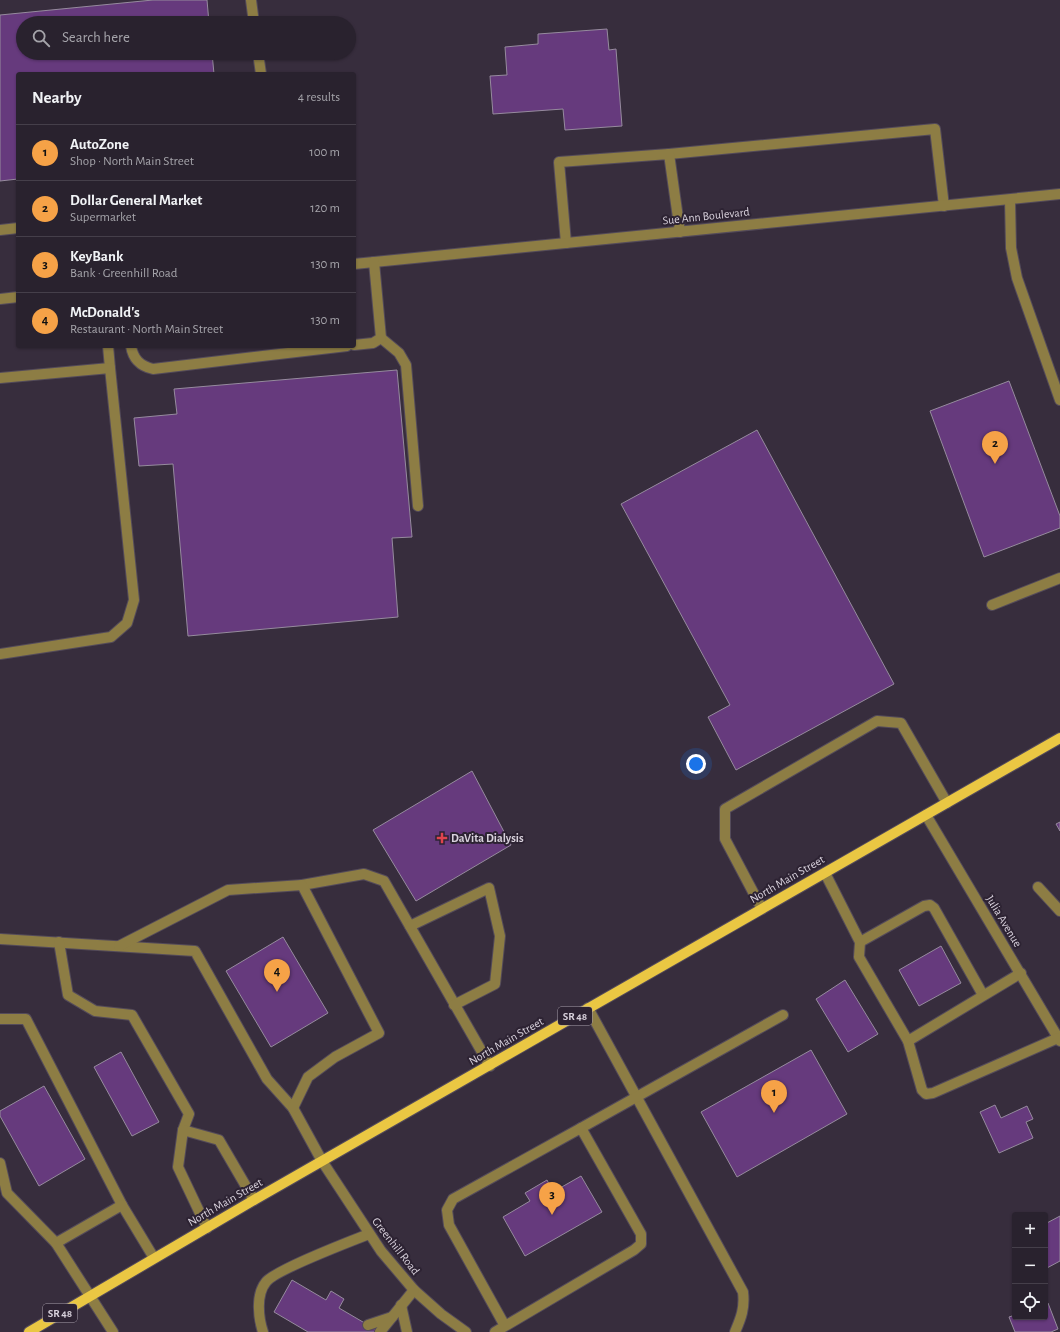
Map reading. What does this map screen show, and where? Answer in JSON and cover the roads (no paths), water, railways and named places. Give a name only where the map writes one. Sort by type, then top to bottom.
[{"type":"main road","name":"North Main Street","points":[[29,1332],[254,1200],[1060,738]]},
{"type":"street","points":[[251,0],[253,16]]},
{"type":"street","points":[[259,60],[261,72]]},
{"type":"street","points":[[566,243],[559,162],[669,154],[935,129],[944,206]]},
{"type":"street","points":[[669,154],[680,232]]},
{"type":"street","name":"Sue Ann Boulevard","points":[[356,264],[1060,194]]},
{"type":"street","points":[[1010,200],[1011,248],[1017,278],[1060,400]]},
{"type":"street","points":[[0,230],[16,228]]},
{"type":"street","points":[[374,262],[381,338],[399,353],[406,365],[418,506]]},
{"type":"street","points":[[0,299],[16,297]]},
{"type":"street","points":[[356,345],[372,343],[381,338]]},
{"type":"street","points":[[0,654],[111,637],[127,623],[134,600],[108,348]]},
{"type":"street","points":[[131,348],[132,354],[142,366],[153,369],[330,348]]},
{"type":"street","points":[[0,378],[110,368]]},
{"type":"street","points":[[992,604],[1060,578]]},
{"type":"street","points":[[762,909],[725,839],[725,809],[870,725],[877,722],[901,723],[947,803]]},
{"type":"street","name":"Julia Avenue","points":[[926,815],[1059,1039]]},
{"type":"street","points":[[825,873],[860,942],[859,957],[908,1041],[922,1090],[926,1094],[933,1093],[1059,1039]]},
{"type":"street","points":[[0,939],[119,946],[228,890],[302,884],[364,874],[384,881],[490,1066]]},
{"type":"street","points":[[293,1108],[308,1078],[335,1057],[379,1033],[302,884]]},
{"type":"street","points":[[1038,887],[1060,911]]},
{"type":"street","points":[[410,926],[489,888],[500,936],[495,984],[454,1005]]},
{"type":"street","points":[[860,942],[924,906],[930,905],[934,908],[983,995]]},
{"type":"street","points":[[59,942],[68,994],[95,1011],[132,1015],[189,1114],[183,1130],[178,1167],[206,1228]]},
{"type":"street","name":"Greenhill Road","points":[[119,946],[195,951],[267,1079],[293,1108],[322,1161],[381,1251],[414,1290],[440,1314],[466,1332]]},
{"type":"street","points":[[908,1041],[1021,973]]},
{"type":"street","points":[[588,1008],[744,1292],[745,1303],[743,1313],[735,1332]]},
{"type":"street","points":[[505,1326],[449,1225],[447,1210],[454,1199],[783,1015]]},
{"type":"street","points":[[0,1019],[26,1019],[122,1205],[154,1258]]},
{"type":"street","points":[[495,1332],[634,1250],[641,1244],[641,1234],[581,1128]]},
{"type":"street","points":[[183,1130],[219,1140],[254,1200]]},
{"type":"street","points":[[0,1163],[8,1193],[56,1243],[113,1332]]},
{"type":"street","points":[[56,1243],[122,1205]]},
{"type":"street","points":[[263,1332],[259,1298],[266,1281],[280,1272],[369,1234]]},
{"type":"street","points":[[380,1332],[414,1290]]},
{"type":"street","points":[[402,1305],[406,1332]]},
{"type":"street","points":[[368,1325],[392,1318]]},
{"type":"street","points":[[390,1332],[392,1318]]},
{"type":"place","name":"Dollar General Market","points":[[995,464]]},
{"type":"place","name":"DaVita Dialysis","points":[[442,838]]},
{"type":"place","name":"McDonald's","points":[[277,992]]},
{"type":"place","name":"AutoZone","points":[[774,1113]]},
{"type":"place","name":"KeyBank","points":[[552,1215]]}]
